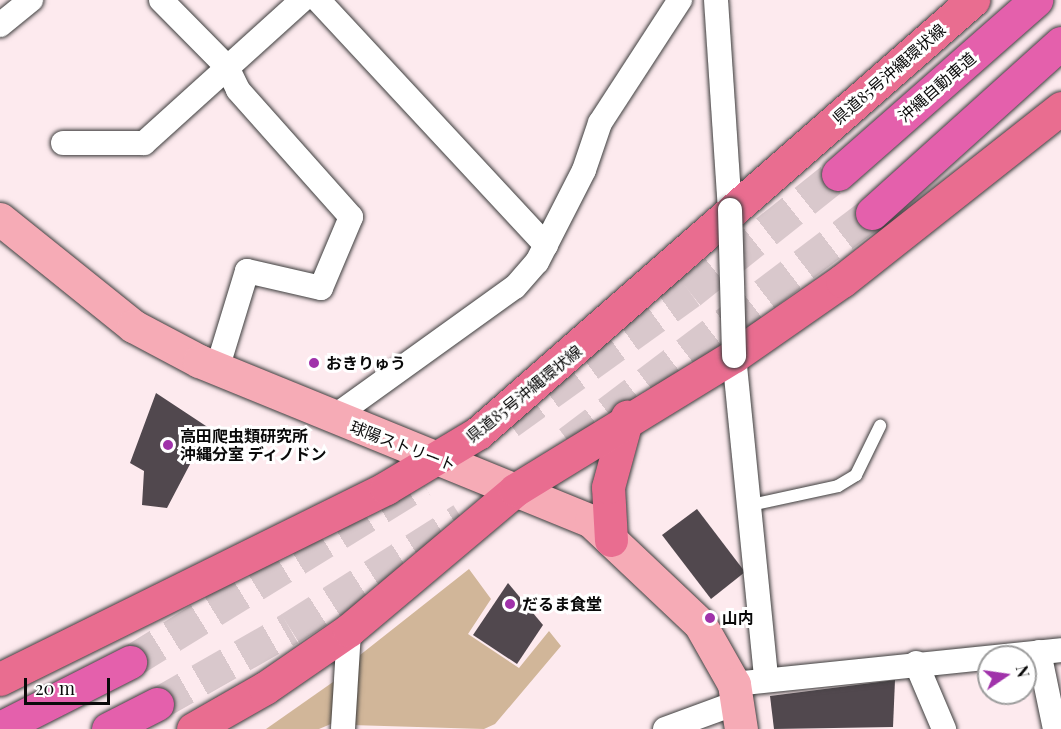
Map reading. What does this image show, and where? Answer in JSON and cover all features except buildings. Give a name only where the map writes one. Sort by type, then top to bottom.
[{"type":"highway","name":"沖縄自動車道","points":[[838,174],[1036,0]]},
{"type":"highway","points":[[872,213],[1061,44]]},
{"type":"highway","points":[[0,728],[130,662]]},
{"type":"highway","points":[[108,729],[157,704]]},
{"type":"main road","name":"県道85号沖縄環状線","points":[[0,679],[438,458],[524,398],[730,210],[973,0]]},
{"type":"main road","points":[[193,729],[265,688],[349,630],[515,490],[627,417],[734,356],[917,225],[1061,108]]},
{"type":"main road","name":"球陽ストリート","points":[[0,219],[133,326],[217,369],[330,419],[438,458],[591,521],[700,624],[737,705]]},
{"type":"main road","points":[[611,540],[608,487],[627,417]]},
{"type":"street","points":[[0,25],[31,0]]},
{"type":"street","points":[[161,0],[227,67],[238,90],[351,217],[321,288],[247,271],[217,369]]},
{"type":"street","points":[[63,143],[144,143],[302,0]]},
{"type":"street","points":[[318,0],[546,244]]},
{"type":"street","points":[[330,419],[515,286],[546,244],[584,170],[600,123],[680,0]]},
{"type":"street","points":[[716,0],[730,210],[734,356],[751,505],[766,678]]},
{"type":"street","points":[[343,729],[349,630]]},
{"type":"street","points":[[665,729],[737,705],[766,678],[1050,651],[1054,729]]},
{"type":"street","points":[[916,663],[944,729]]},
{"type":"lane","points":[[751,505],[847,480],[856,475],[880,426]]},
{"type":"shaded area","points":[[469,569],[491,599],[468,634],[519,668],[549,631],[561,646],[495,724],[484,729],[351,725],[360,655]]},
{"type":"shaded area","points":[[343,675],[338,721],[319,729],[266,729]]},
{"type":"tunnel","points":[[509,422],[690,292],[838,174]]},
{"type":"tunnel","points":[[569,442],[872,213]]},
{"type":"tunnel","points":[[130,662],[422,482]]},
{"type":"tunnel","points":[[157,704],[290,628],[462,519]]},
{"type":"place","name":"おきりゅう","points":[[314,363]]},
{"type":"place","name":"高田爬虫類研究所 沖縄分室 ディノドン","points":[[168,445]]},
{"type":"place","name":"だるま食堂","points":[[510,604]]},
{"type":"place","name":"山内","points":[[710,618]]}]
